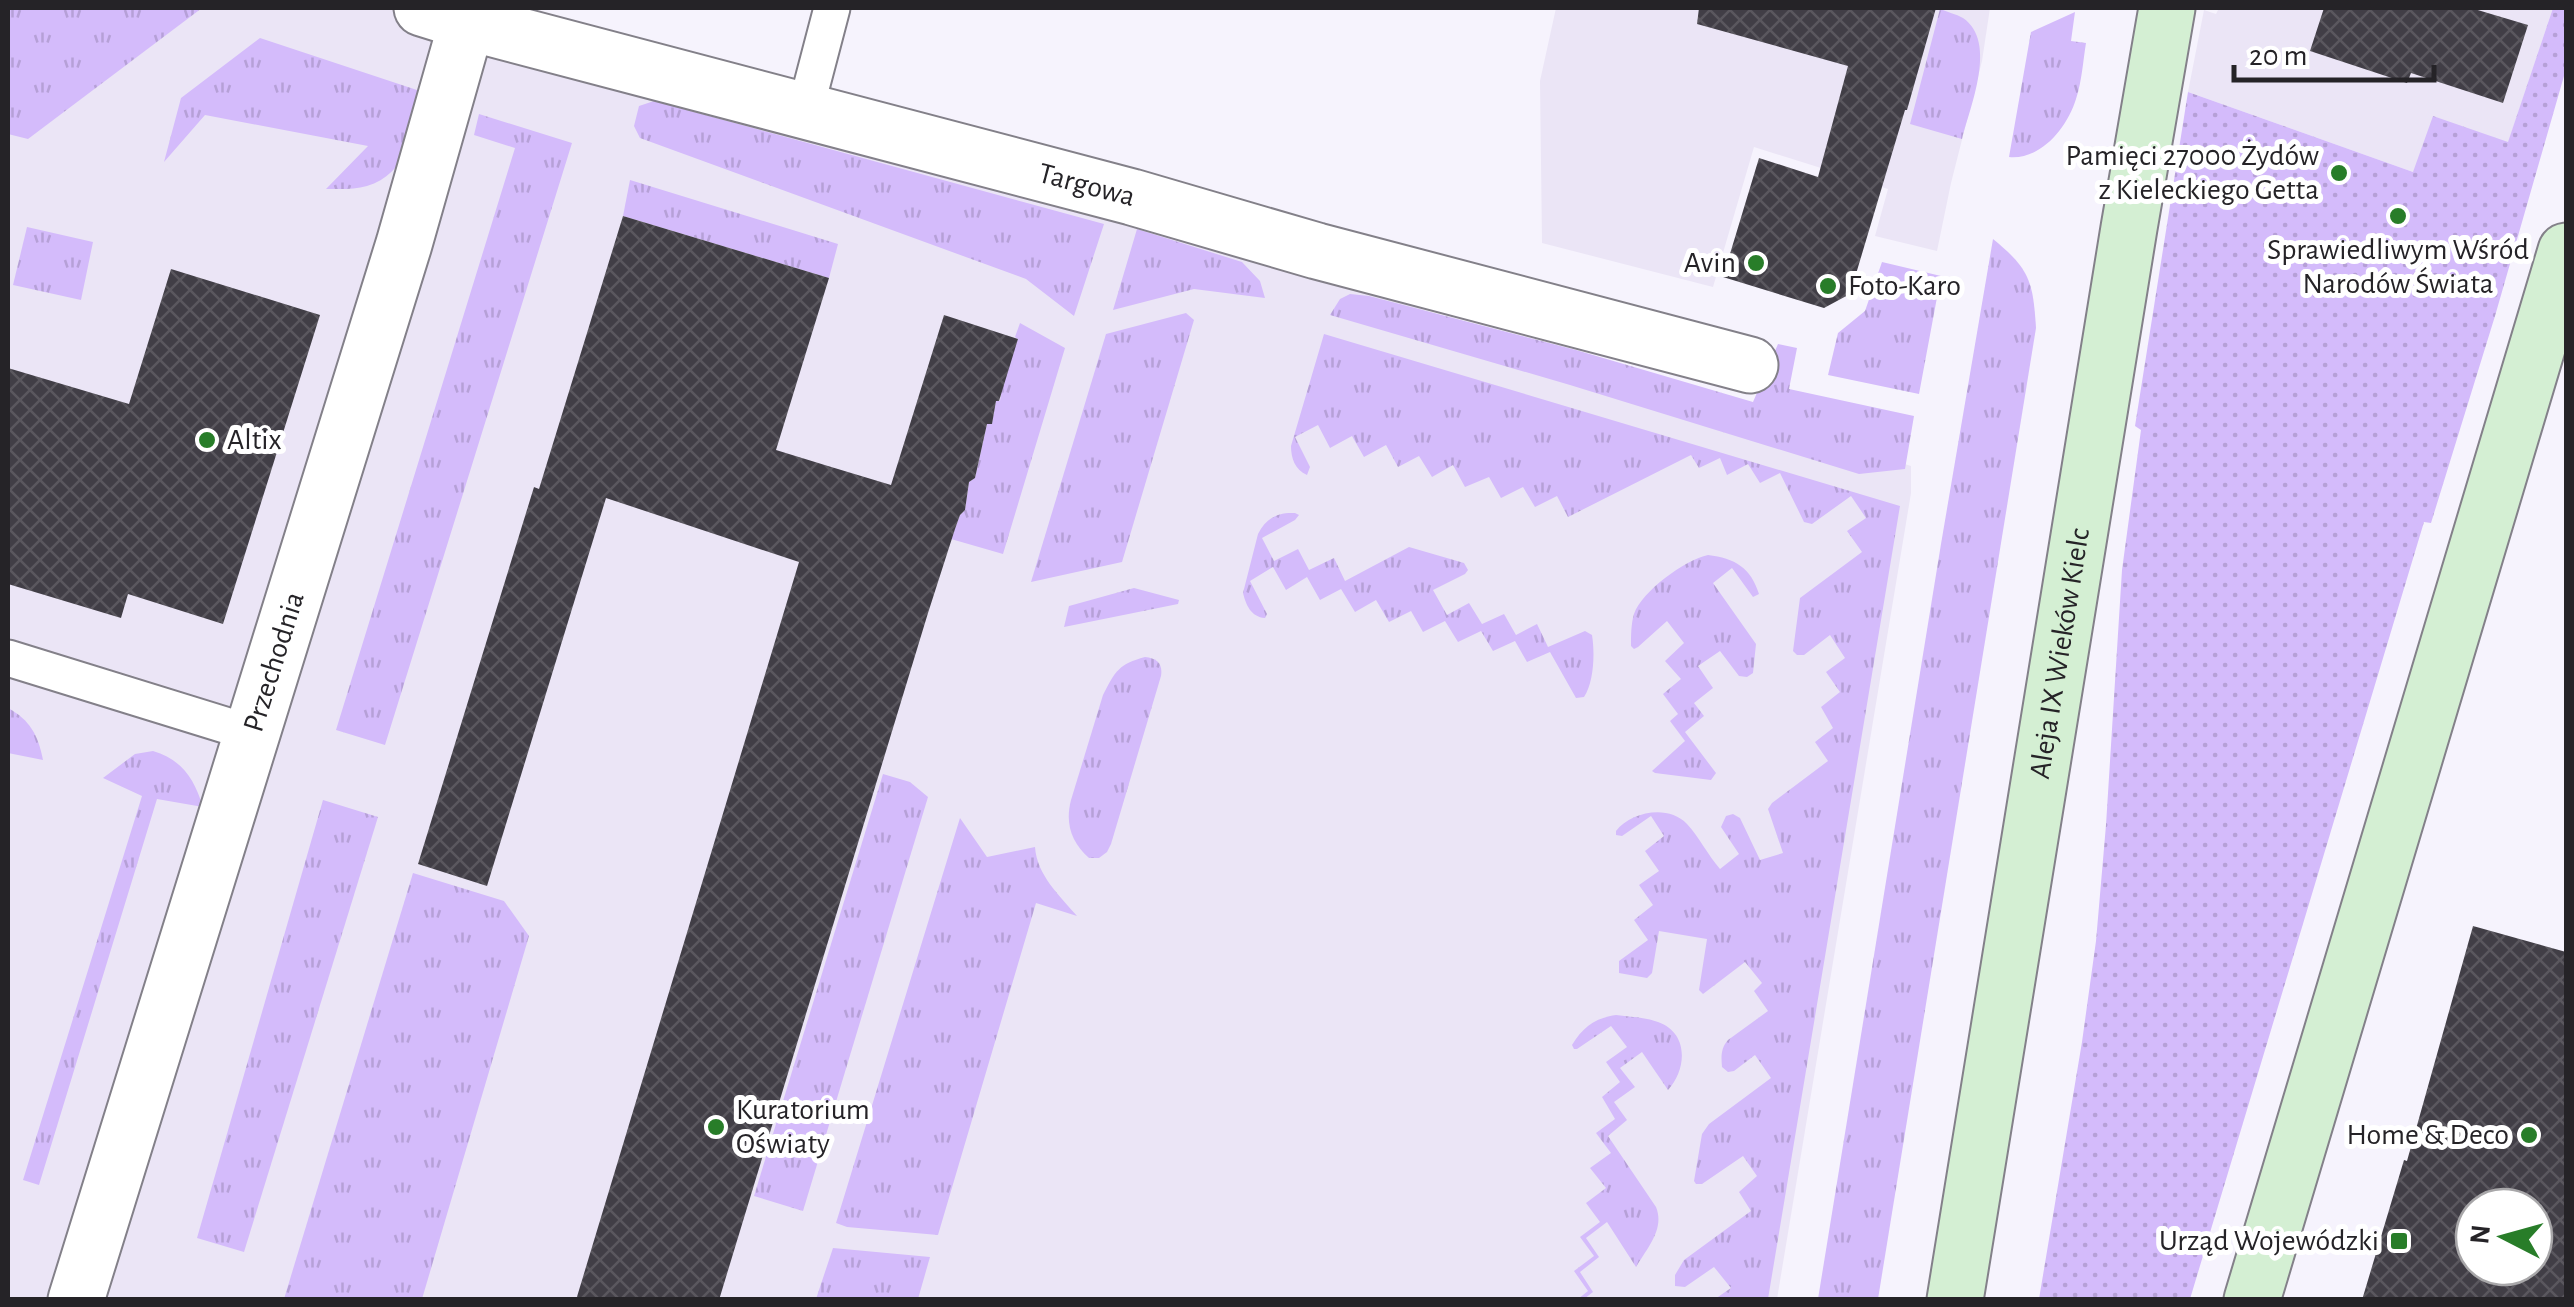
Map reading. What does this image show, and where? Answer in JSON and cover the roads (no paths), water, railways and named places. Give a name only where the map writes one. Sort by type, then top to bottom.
[{"type":"main road","name":"Aleja IX Wieków Kielc","points":[[1954,1300],[2167,8]]},
{"type":"main road","points":[[2252,1300],[2566,251]]},
{"type":"street","name":"Targowa","points":[[445,15],[1750,364]]},
{"type":"street","name":"Przechodnia","points":[[76,1300],[404,244],[445,15]]},
{"type":"lane","points":[[805,111],[832,8]]},
{"type":"lane","points":[[8,658],[251,733]]},
{"type":"place","name":"Pamięci 27000 Żydów z Kieleckiego Getta","points":[[2339,173]]},
{"type":"place","name":"Sprawiedliwym Wśród Narodów Świata","points":[[2398,216]]},
{"type":"place","name":"Avin","points":[[1756,263]]},
{"type":"place","name":"Foto-Karo","points":[[1828,286]]},
{"type":"place","name":"Altix","points":[[207,440]]},
{"type":"place","name":"Kuratorium Oświaty","points":[[716,1127]]},
{"type":"place","name":"Home & Deco","points":[[2529,1135]]},
{"type":"place","name":"Urząd Wojewódzki","points":[[2399,1241]]}]
